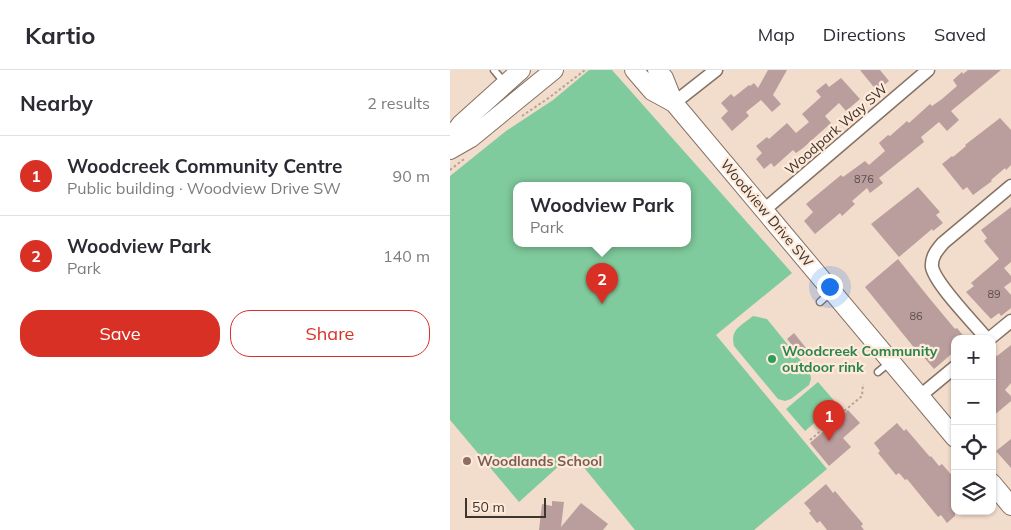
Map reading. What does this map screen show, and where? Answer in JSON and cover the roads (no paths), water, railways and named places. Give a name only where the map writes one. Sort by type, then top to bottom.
[{"type":"street","points":[[450,138],[461,124],[521,70]]},
{"type":"street","points":[[450,150],[471,138],[554,70]]},
{"type":"street","name":"Woodview Drive SW","points":[[634,70],[652,91],[674,103]]},
{"type":"street","name":"Woodview Drive SW","points":[[657,70],[664,78],[674,103],[764,210],[826,296],[885,366],[920,396],[951,433]]},
{"type":"street","points":[[674,103],[716,70]]},
{"type":"street","name":"Woodpark Way SW","points":[[764,210],[928,70]]},
{"type":"street","points":[[985,335],[939,282],[932,267],[935,253],[943,243],[1011,186]]},
{"type":"street","points":[[993,335],[1011,321]]},
{"type":"street","points":[[920,396],[951,370]]},
{"type":"street","points":[[996,488],[1010,504]]},
{"type":"lane","points":[[494,70],[505,84]]},
{"type":"place","name":"Woodview Park","points":[[602,304]]},
{"type":"place","name":"Woodcreek Community outdoor rink","points":[[772,359]]},
{"type":"place","name":"Woodcreek Community Centre","points":[[829,441]]},
{"type":"place","name":"Woodlands School","points":[[467,461]]}]
